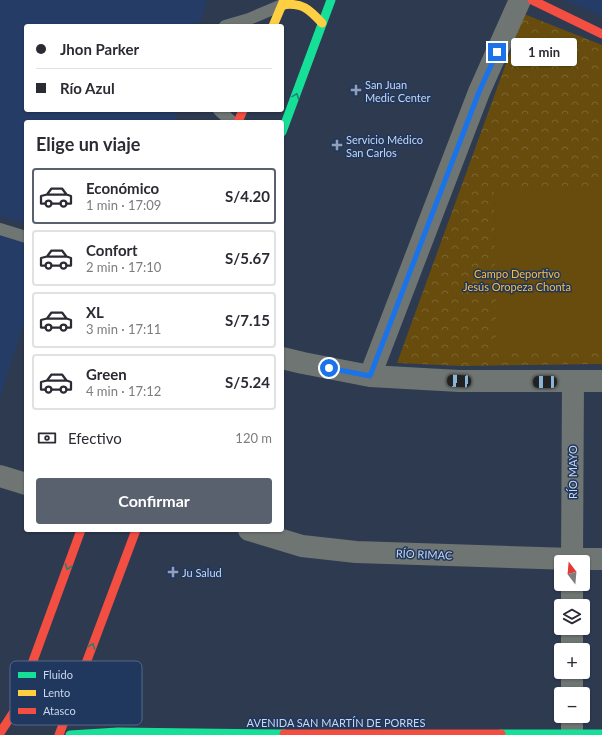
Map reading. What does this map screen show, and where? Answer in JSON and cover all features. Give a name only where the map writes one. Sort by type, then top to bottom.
[{"type":"main road","points":[[284,127],[331,0]]},
{"type":"main road","points":[[532,0],[602,34]]},
{"type":"main road","points":[[274,24],[283,2],[294,3],[307,8],[322,23]]},
{"type":"main road","points":[[33,661],[80,532]]},
{"type":"main road","points":[[86,661],[135,532]]},
{"type":"main road","points":[[0,733],[10,718]]},
{"type":"main road","points":[[58,735],[62,725]]},
{"type":"main road","name":"AVENIDA SAN MARTÍN DE PORRES","points":[[70,735],[118,732],[233,734],[602,734]]},
{"type":"street","points":[[370,376],[479,92],[520,0]]},
{"type":"street","points":[[284,358],[370,376],[459,381],[602,381]]},
{"type":"street","name":"RÍO MAYO","points":[[572,555],[573,382]]},
{"type":"street","points":[[0,476],[24,483]]},
{"type":"street","name":"RÍO RIMAC","points":[[256,532],[302,546],[356,552],[554,560]]},
{"type":"street","name":"RÍO RIMAC","points":[[590,560],[602,559]]},
{"type":"street","points":[[572,723],[572,735]]},
{"type":"lane","points":[[232,24],[249,19],[283,2]]},
{"type":"lane","points":[[221,112],[230,120]]},
{"type":"lane","points":[[0,229],[24,236]]},
{"type":"shaded area","points":[[0,0],[207,0],[201,22],[194,24],[24,24],[24,112],[174,112],[177,120],[24,120],[24,223],[0,216]]},
{"type":"shaded area","points":[[564,0],[602,0],[602,16]]},
{"type":"shaded area","points":[[0,232],[24,238],[24,328],[22,328],[0,398]]},
{"type":"green space","name":"Campo Deportivo Jesús Oropeza Chonta","points":[[524,14],[602,45],[602,364],[462,366],[397,363]]},
{"type":"green space","points":[[602,189],[602,267],[495,268],[494,190]]},
{"type":"green space","points":[[602,270],[602,348],[496,349],[496,271]]},
{"type":"traffic: fast","points":[[284,127],[331,0]]},
{"type":"traffic: fast","points":[[70,735],[118,732],[284,734]]},
{"type":"traffic: fast","points":[[501,734],[602,734]]},
{"type":"traffic: slow","points":[[274,24],[284,0]]},
{"type":"traffic: slow","points":[[282,5],[289,4],[305,8],[322,23]]},
{"type":"traffic: jam","points":[[532,0],[602,34]]},
{"type":"traffic: jam","points":[[239,120],[242,112]]},
{"type":"traffic: jam","points":[[33,661],[80,532]]},
{"type":"traffic: jam","points":[[87,661],[135,532]]},
{"type":"traffic: jam","points":[[0,733],[10,718]]},
{"type":"traffic: jam","points":[[59,735],[63,725]]},
{"type":"traffic: jam","points":[[284,734],[501,734]]},
{"type":"place","name":"San Juan Medic Center","points":[[356,90]]},
{"type":"place","name":"Servicio Médico San Carlos","points":[[337,145]]},
{"type":"place","name":"Ju Salud","points":[[173,572]]},
{"type":"route","points":[[329,368],[370,376],[479,92],[497,52]]}]
